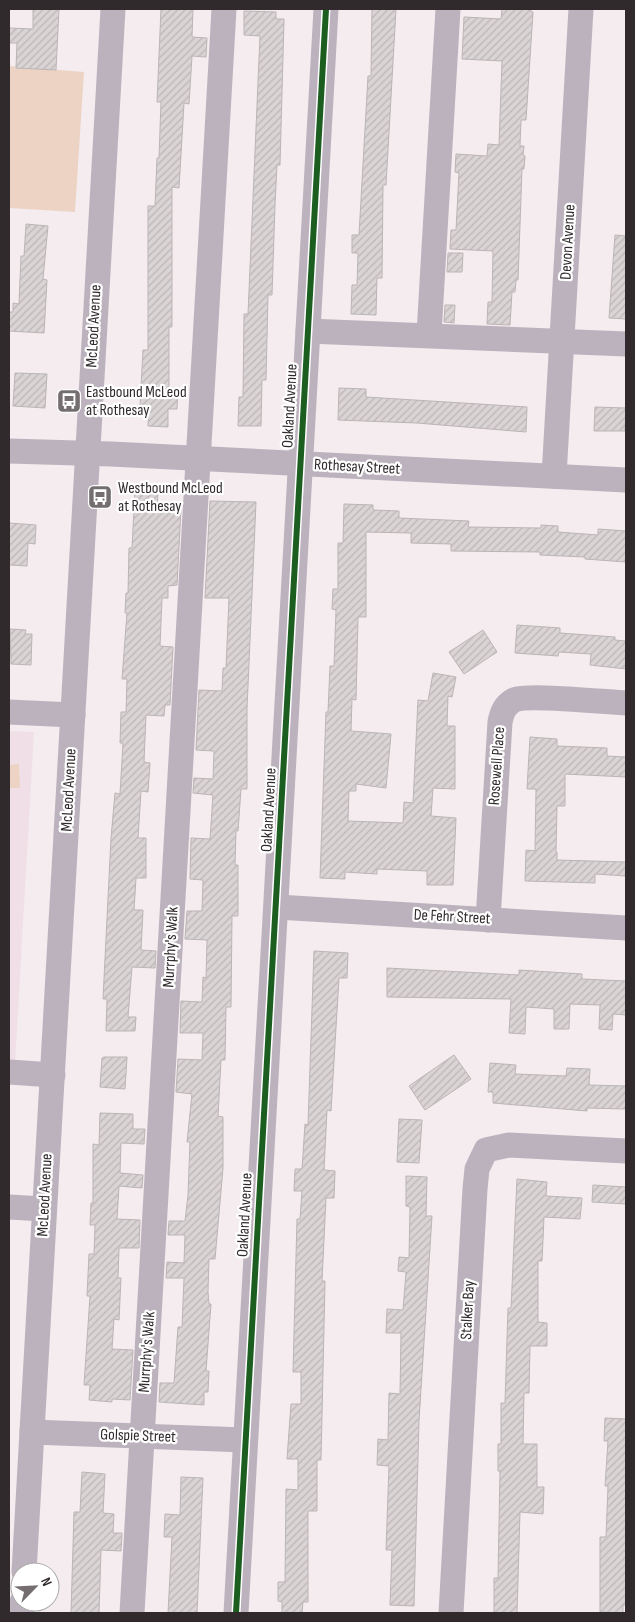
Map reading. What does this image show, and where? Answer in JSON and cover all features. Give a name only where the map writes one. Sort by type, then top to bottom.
[{"type":"street","name":"McLeod Avenue","points":[[24,1562],[20,1456],[32,1432],[112,9]]},
{"type":"street","name":"Murrphy's Walk","points":[[132,1613],[224,9]]},
{"type":"street","name":"Oakland Avenue","points":[[236,1613],[326,9]]},
{"type":"street","points":[[429,334],[448,9]]},
{"type":"street","name":"Devon Avenue","points":[[554,476],[580,9]]},
{"type":"street","points":[[308,331],[429,334],[626,344]]},
{"type":"street","name":"Rothesay Street","points":[[9,451],[199,458],[626,480]]},
{"type":"street","name":"Rosewell Place","points":[[488,920],[502,711],[508,704],[524,697],[626,703]]},
{"type":"street","points":[[9,712],[73,715]]},
{"type":"street","name":"De Fehr Street","points":[[277,907],[626,928]]},
{"type":"street","points":[[9,1072],[53,1075]]},
{"type":"street","name":"Stalker Bay","points":[[451,1613],[475,1190],[480,1158],[486,1150],[509,1145],[626,1151]]},
{"type":"street","points":[[9,1207],[44,1209]]},
{"type":"street","name":"Golspie Street","points":[[32,1432],[245,1440]]},
{"type":"shaded area","points":[[9,66],[84,72],[75,212],[9,208]]},
{"type":"shaded area","points":[[9,731],[34,732],[14,1080],[9,1080]]},
{"type":"shaded area","points":[[19,764],[20,788],[9,788],[9,765]]},
{"type":"building","points":[[33,9],[59,9],[56,70],[16,68],[17,43],[9,43],[9,28],[33,29]]},
{"type":"building","points":[[161,9],[193,9],[192,37],[207,38],[206,57],[192,56],[189,104],[184,103],[179,188],[172,187],[172,327],[169,327],[169,388],[178,388],[177,409],[168,409],[168,427],[148,426],[149,406],[140,406],[143,350],[148,350],[148,206],[155,206],[157,158],[159,158],[161,102],[157,102]]},
{"type":"building","points":[[372,9],[396,9],[386,185],[383,185],[382,278],[377,278],[376,315],[351,314],[352,285],[357,285],[358,253],[352,253],[352,235],[359,235],[368,76],[371,76]]},
{"type":"building","points":[[502,9],[531,9],[531,12],[533,12],[526,120],[521,120],[520,146],[524,146],[523,155],[525,156],[524,169],[522,169],[518,280],[516,280],[515,292],[512,292],[510,325],[487,324],[488,302],[492,302],[493,251],[450,249],[451,230],[456,230],[459,173],[455,172],[456,154],[487,156],[488,144],[499,145],[502,61],[462,59],[464,17],[501,19]]},
{"type":"building","points":[[244,11],[276,12],[276,19],[284,19],[280,165],[277,165],[272,295],[268,295],[266,380],[262,380],[261,426],[238,426],[239,397],[243,397],[244,314],[248,314],[260,36],[244,35]]},
{"type":"building","points":[[26,224],[48,226],[43,279],[47,280],[44,333],[9,331],[9,312],[13,312],[13,303],[19,304],[21,256],[24,256]]},
{"type":"building","points":[[615,235],[626,236],[626,319],[609,318]]},
{"type":"building","points":[[448,253],[463,253],[462,272],[447,272]]},
{"type":"building","points":[[445,305],[455,305],[454,323],[444,322]]},
{"type":"building","points":[[15,373],[47,374],[45,408],[13,406]]},
{"type":"building","points":[[339,388],[366,389],[366,397],[527,407],[526,432],[417,423],[338,420]]},
{"type":"building","points":[[595,407],[626,408],[625,431],[594,431]]},
{"type":"building","points":[[135,490],[158,491],[157,508],[181,509],[177,585],[168,586],[168,598],[162,598],[160,646],[173,647],[170,705],[165,705],[164,716],[146,715],[144,762],[150,763],[148,792],[141,791],[138,838],[146,838],[146,878],[136,878],[134,910],[143,910],[141,950],[156,951],[155,968],[132,967],[128,1017],[136,1017],[135,1031],[106,1031],[107,999],[103,999],[111,838],[115,793],[120,794],[123,743],[120,743],[121,712],[126,712],[127,679],[122,679],[129,548],[132,548]]},
{"type":"building","points":[[210,501],[256,502],[247,709],[247,789],[241,789],[238,831],[236,831],[235,865],[238,865],[238,916],[232,916],[231,1007],[226,1007],[225,1060],[221,1060],[218,1116],[223,1117],[223,1168],[215,1259],[209,1259],[208,1292],[209,1304],[211,1304],[206,1371],[209,1371],[208,1392],[204,1392],[204,1405],[159,1402],[160,1383],[174,1383],[178,1327],[182,1327],[184,1278],[166,1278],[167,1262],[184,1263],[185,1235],[168,1235],[169,1221],[185,1221],[188,1195],[190,1142],[187,1142],[192,1094],[176,1092],[178,1059],[202,1060],[203,1033],[180,1033],[181,1001],[202,1002],[203,977],[206,978],[207,940],[185,939],[187,911],[202,911],[203,880],[190,879],[191,838],[210,839],[213,795],[193,793],[194,778],[213,779],[214,751],[196,750],[199,690],[222,691],[223,668],[226,668],[229,598],[205,598]]},
{"type":"building","points":[[344,504],[373,505],[373,510],[399,511],[399,518],[469,521],[468,527],[541,528],[541,525],[558,526],[558,532],[598,535],[598,529],[626,531],[626,562],[585,559],[585,557],[540,555],[540,552],[451,551],[451,544],[411,543],[411,533],[366,532],[366,617],[358,617],[356,700],[352,699],[351,731],[391,734],[386,788],[356,784],[356,791],[349,791],[348,821],[403,823],[404,802],[413,803],[418,700],[428,701],[433,673],[456,677],[452,697],[448,696],[447,726],[455,726],[455,789],[433,788],[431,816],[456,818],[453,885],[427,885],[427,871],[377,869],[377,874],[345,872],[345,879],[320,878],[326,712],[328,712],[330,666],[334,666],[336,610],[332,609],[333,589],[338,589],[338,543],[343,543]]},
{"type":"building","points":[[9,523],[36,525],[35,544],[28,543],[27,566],[9,565]]},
{"type":"building","points":[[517,625],[560,628],[560,633],[615,637],[615,640],[626,641],[626,669],[590,665],[591,654],[559,652],[558,656],[515,653]]},
{"type":"building","points":[[10,629],[26,630],[25,634],[32,634],[31,665],[11,664]]},
{"type":"building","points":[[483,630],[497,652],[464,674],[449,652]]},
{"type":"building","points":[[530,737],[557,739],[557,746],[607,748],[607,756],[626,757],[626,777],[565,774],[565,806],[557,806],[556,852],[557,860],[626,862],[626,876],[595,874],[595,883],[525,881],[526,850],[535,851],[536,789],[527,789]]},
{"type":"building","points":[[314,951],[348,953],[347,978],[339,978],[331,1111],[327,1110],[324,1170],[335,1171],[334,1198],[326,1198],[322,1281],[325,1281],[321,1460],[317,1460],[317,1511],[308,1511],[308,1602],[303,1602],[302,1613],[282,1613],[282,1602],[278,1601],[278,1582],[285,1582],[286,1489],[298,1490],[298,1459],[287,1459],[291,1404],[301,1404],[301,1372],[293,1372],[297,1219],[300,1219],[302,1191],[294,1191],[295,1169],[302,1169],[305,1124],[308,1125]]},
{"type":"building","points":[[387,968],[519,975],[519,970],[582,974],[582,979],[626,981],[626,1015],[613,1014],[612,1030],[599,1029],[600,1005],[570,1004],[569,1029],[554,1029],[554,1009],[526,1007],[525,1034],[509,1033],[511,999],[387,997]]},
{"type":"building","points":[[454,1055],[471,1079],[425,1110],[409,1086]]},
{"type":"building","points":[[127,1057],[125,1089],[100,1087],[102,1058]]},
{"type":"building","points":[[490,1063],[516,1065],[515,1074],[566,1076],[567,1068],[590,1069],[589,1085],[626,1086],[626,1109],[587,1108],[587,1111],[493,1103],[493,1092],[488,1092]]},
{"type":"building","points":[[100,1113],[133,1114],[133,1129],[145,1129],[144,1144],[121,1143],[120,1173],[143,1175],[142,1188],[119,1186],[117,1219],[140,1220],[139,1248],[119,1248],[118,1278],[121,1278],[119,1320],[114,1319],[112,1349],[133,1350],[130,1400],[112,1399],[112,1402],[89,1400],[90,1385],[84,1385],[90,1296],[87,1296],[89,1254],[94,1254],[95,1225],[90,1225],[91,1203],[93,1203],[93,1144],[99,1145]]},
{"type":"building","points":[[399,1119],[422,1120],[419,1163],[397,1162]]},
{"type":"building","points":[[406,1176],[427,1177],[426,1216],[432,1216],[419,1421],[414,1606],[390,1605],[392,1550],[386,1550],[389,1466],[377,1465],[378,1439],[388,1440],[389,1393],[400,1394],[401,1333],[386,1333],[387,1309],[403,1310],[406,1272],[398,1271],[399,1257],[409,1258],[410,1207],[406,1206]]},
{"type":"building","points":[[517,1179],[547,1182],[546,1196],[582,1198],[580,1219],[544,1217],[542,1261],[538,1261],[538,1322],[547,1323],[547,1346],[530,1346],[529,1393],[524,1393],[523,1444],[537,1444],[537,1487],[544,1487],[543,1514],[520,1512],[517,1613],[494,1613],[494,1578],[498,1578],[500,1471],[498,1471],[498,1444],[501,1444],[501,1403],[505,1403],[508,1308],[511,1308]]},
{"type":"building","points":[[593,1185],[626,1187],[626,1204],[592,1202]]},
{"type":"building","points":[[605,1418],[626,1419],[626,1605],[623,1605],[623,1613],[600,1612],[600,1537],[606,1537],[608,1486],[605,1486],[608,1441],[604,1441]]},
{"type":"building","points":[[82,1472],[105,1474],[103,1513],[114,1514],[113,1533],[122,1533],[121,1551],[101,1550],[99,1613],[71,1613],[74,1512],[80,1512]]},
{"type":"building","points":[[181,1477],[203,1478],[197,1613],[168,1613],[172,1537],[164,1537],[165,1514],[180,1515]]},
{"type":"cycle path","points":[[236,1613],[326,9]]},
{"type":"place","name":"Eastbound McLeod at Rothesay","points":[[69,401]]},
{"type":"place","name":"Westbound McLeod at Rothesay","points":[[100,497]]}]
